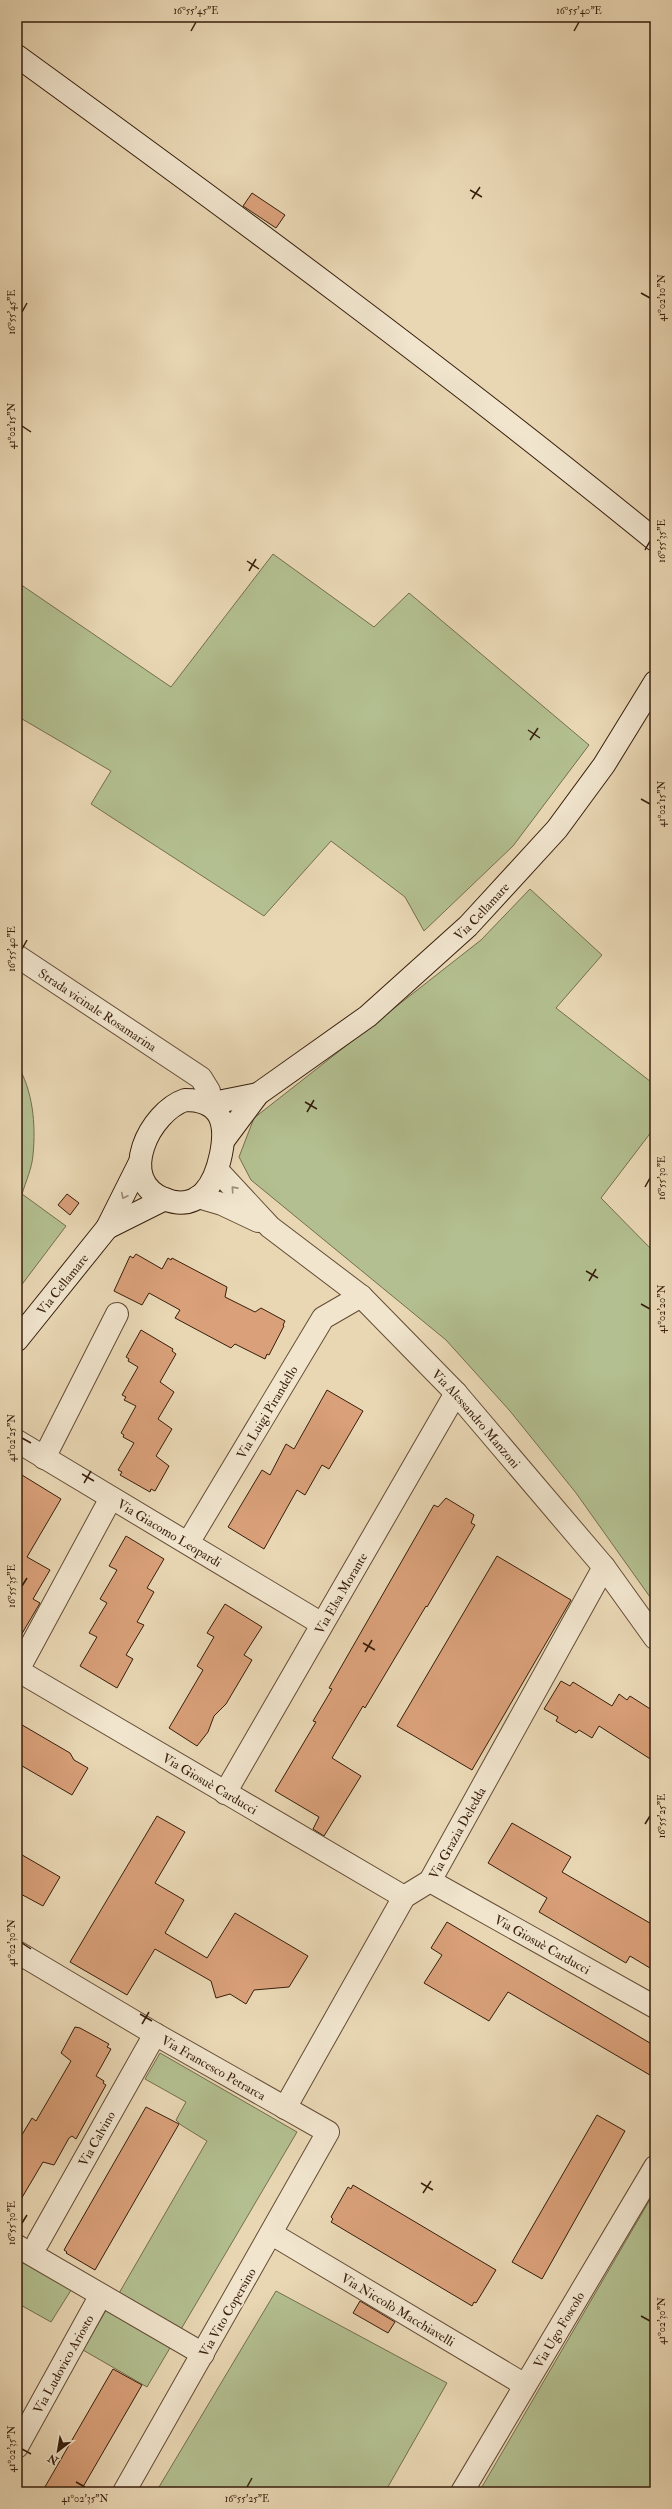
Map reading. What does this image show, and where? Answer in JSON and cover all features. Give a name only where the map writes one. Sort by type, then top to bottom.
[{"type":"street","points":[[17,56],[386,328],[508,421],[655,540]]},
{"type":"street","name":"Via Cellamare","points":[[223,1141],[258,1094],[368,1016],[468,926],[557,829],[604,765],[655,682]]},
{"type":"street","name":"Strada vicinale Rosamarina","points":[[17,956],[201,1078],[209,1091],[208,1104]]},
{"type":"street","points":[[180,1063],[186,1076],[185,1100]]},
{"type":"street","name":"Via Cellamare","points":[[208,1104],[258,1094]]},
{"type":"street","name":"Via Cellamare","points":[[17,1340],[107,1228],[139,1164],[144,1142],[163,1116],[176,1103],[185,1100],[195,1100],[208,1104],[219,1114],[223,1122],[223,1141],[218,1171],[214,1181],[198,1197]]},
{"type":"street","points":[[139,1164],[147,1185],[155,1194],[165,1199],[187,1201],[198,1197]]},
{"type":"street","name":"Via Alessandro Manzoni","points":[[218,1171],[270,1227],[361,1296],[456,1393],[604,1567],[655,1638]]},
{"type":"street","name":"Via Alessandro Manzoni","points":[[198,1197],[222,1204],[270,1227]]},
{"type":"street","name":"Via Cellamare","points":[[107,1228],[165,1199]]},
{"type":"street","name":"Via Luigi Pirandello","points":[[188,1543],[323,1318],[361,1296]]},
{"type":"street","points":[[44,1458],[117,1314]]},
{"type":"street","name":"Via Elsa Morante","points":[[224,1793],[456,1393]]},
{"type":"street","name":"Via Giacomo Leopardi","points":[[17,1441],[322,1624]]},
{"type":"street","points":[[18,1670],[111,1498]]},
{"type":"street","name":"Via Grazia Deledda","points":[[285,2108],[404,1897],[430,1881],[604,1567]]},
{"type":"street","name":"Via Giosuè Carducci","points":[[18,1670],[224,1793],[404,1897]]},
{"type":"street","name":"Via Giosuè Carducci","points":[[430,1881],[655,2007]]},
{"type":"street","name":"Via Francesco Petrarca","points":[[17,1952],[155,2034],[328,2132]]},
{"type":"street","name":"Via Calvino","points":[[38,2242],[155,2034]]},
{"type":"street","name":"Via Vito Copersino","points":[[124,2492],[272,2234],[328,2132]]},
{"type":"street","name":"Via Ugo Foscolo","points":[[462,2492],[655,2168]]},
{"type":"street","name":"Via Niccolò Macchiavelli","points":[[272,2234],[525,2385]]},
{"type":"street","points":[[17,2246],[203,2354]]},
{"type":"street","name":"Via Ludovico Ariosto","points":[[17,2447],[97,2302]]},
{"type":"green space","points":[[273,554],[374,627],[409,593],[589,745],[513,846],[424,931],[405,897],[331,841],[264,916],[91,804],[111,771],[17,716],[17,582],[171,687]]},
{"type":"green space","points":[[530,889],[602,955],[556,1008],[655,1085],[655,1127],[601,1198],[655,1253],[655,1604],[576,1493],[510,1411],[446,1340],[251,1180],[239,1157],[254,1118],[481,940]]},
{"type":"green space","points":[[17,1064],[27,1085],[30,1096],[34,1132],[32,1160],[22,1194],[66,1226],[17,1291]]},
{"type":"green space","points":[[160,2053],[297,2132],[147,2387],[83,2350],[108,2307],[73,2287],[51,2322],[17,2303],[17,2235],[118,2295],[207,2141],[181,2125],[176,2120],[186,2102],[145,2079]]},
{"type":"green space","points":[[655,2191],[655,2492],[479,2492]]},
{"type":"green space","points":[[276,2291],[447,2383],[385,2492],[156,2492]]},
{"type":"building","points":[[252,193],[285,215],[276,228],[243,206]]},
{"type":"building","points":[[67,1194],[79,1203],[70,1215],[58,1205]]},
{"type":"building","points":[[136,1254],[162,1269],[168,1258],[171,1260],[172,1258],[227,1287],[225,1297],[255,1312],[261,1308],[285,1321],[284,1326],[269,1355],[267,1354],[265,1359],[235,1344],[231,1348],[175,1318],[180,1310],[149,1293],[142,1305],[114,1291],[130,1256],[133,1258]]},
{"type":"building","points":[[141,1330],[173,1349],[172,1351],[176,1354],[160,1382],[174,1392],[158,1419],[172,1429],[156,1456],[169,1466],[155,1491],[151,1489],[150,1492],[120,1475],[122,1472],[118,1470],[134,1443],[123,1437],[124,1435],[121,1433],[136,1406],[124,1400],[126,1397],[122,1395],[138,1367],[128,1361],[129,1359],[126,1357]]},
{"type":"building","points":[[327,1390],[363,1411],[329,1469],[322,1465],[305,1495],[297,1490],[264,1549],[228,1527],[262,1470],[270,1475],[286,1444],[294,1449]]},
{"type":"building","points":[[17,1472],[61,1499],[27,1557],[50,1570],[33,1599],[40,1603],[17,1642]]},
{"type":"building","points":[[446,1498],[474,1515],[471,1523],[475,1525],[427,1607],[426,1606],[365,1708],[363,1706],[332,1758],[361,1776],[324,1836],[313,1829],[319,1817],[275,1791],[316,1722],[313,1721],[332,1689],[329,1688],[434,1505],[438,1507]]},
{"type":"building","points":[[126,1536],[164,1559],[147,1588],[154,1592],[137,1622],[144,1625],[126,1655],[133,1659],[117,1688],[80,1666],[97,1637],[89,1633],[107,1603],[100,1599],[117,1570],[109,1566]]},
{"type":"building","points":[[497,1556],[571,1600],[472,1770],[397,1726]]},
{"type":"building","points":[[225,1604],[262,1627],[244,1655],[252,1660],[226,1704],[214,1716],[208,1732],[197,1746],[169,1728],[203,1670],[197,1666],[214,1637],[207,1633]]},
{"type":"building","points":[[561,1681],[570,1686],[573,1682],[612,1706],[619,1694],[627,1700],[630,1696],[655,1712],[655,1762],[599,1726],[592,1738],[579,1730],[576,1733],[556,1721],[558,1717],[544,1709]]},
{"type":"building","points":[[17,1722],[70,1753],[74,1760],[88,1768],[72,1795],[17,1763]]},
{"type":"building","points":[[157,1816],[185,1832],[155,1883],[184,1900],[165,1933],[207,1958],[235,1913],[308,1956],[289,1987],[254,1990],[246,2004],[230,1994],[216,1998],[211,1981],[155,1949],[127,1995],[70,1962]]},
{"type":"building","points":[[512,1823],[571,1857],[562,1872],[655,1926],[655,1971],[630,1956],[626,1963],[539,1912],[547,1898],[488,1863]]},
{"type":"building","points":[[17,1852],[60,1877],[43,1906],[17,1892]]},
{"type":"building","points":[[447,1922],[655,2046],[655,2078],[508,1992],[489,2021],[424,1983],[442,1955],[431,1948]]},
{"type":"building","points":[[75,2027],[80,2028],[109,2044],[107,2047],[111,2049],[96,2076],[104,2081],[103,2083],[106,2085],[76,2139],[72,2136],[69,2138],[54,2165],[43,2162],[17,2206],[17,2143],[32,2118],[36,2121],[71,2061],[61,2053]]},
{"type":"building","points":[[146,2107],[179,2124],[95,2270],[66,2253],[67,2252],[64,2250]]},
{"type":"building","points":[[597,2115],[625,2131],[542,2279],[512,2262]]},
{"type":"building","points":[[353,2185],[496,2270],[476,2303],[474,2302],[472,2306],[331,2222],[333,2219],[331,2217],[348,2187],[351,2189]]},
{"type":"building","points":[[360,2301],[395,2322],[388,2333],[353,2313]]},
{"type":"building","points":[[113,2369],[142,2385],[80,2492],[42,2492]]}]
